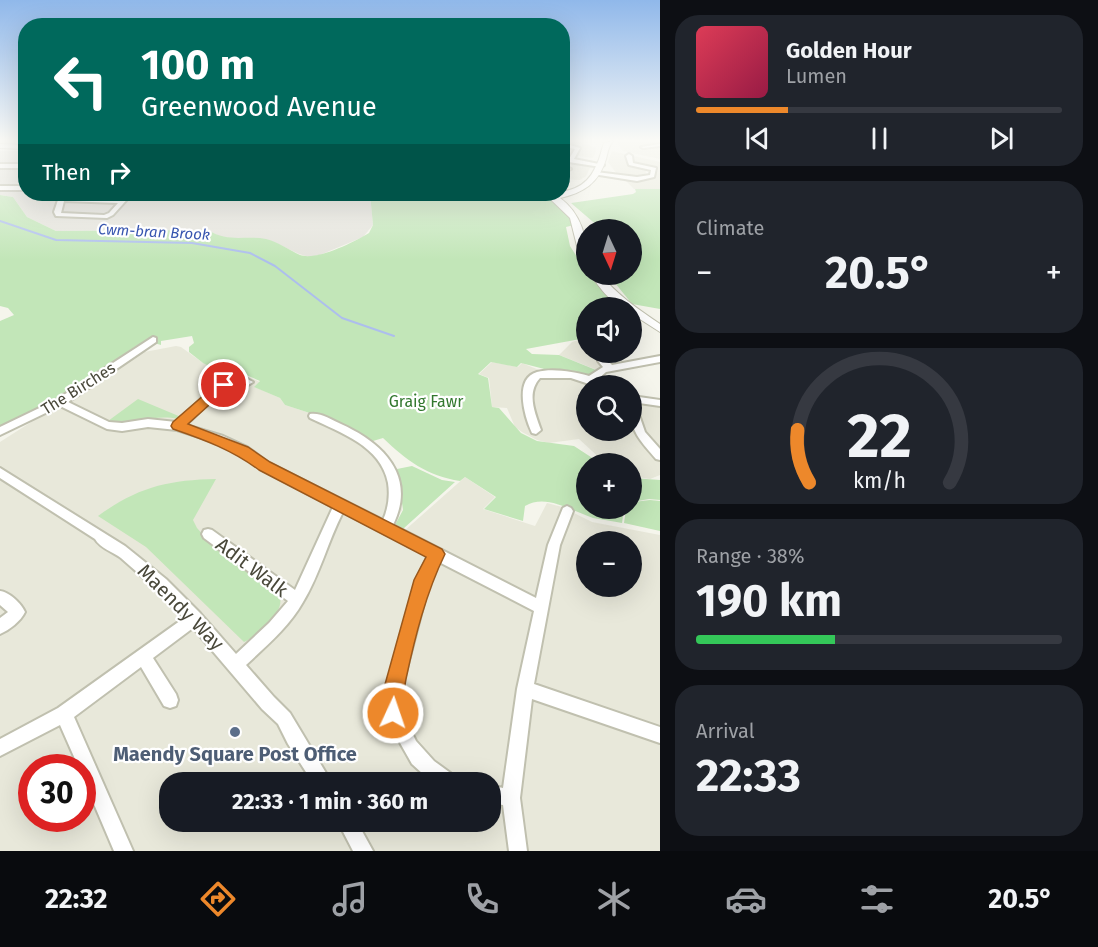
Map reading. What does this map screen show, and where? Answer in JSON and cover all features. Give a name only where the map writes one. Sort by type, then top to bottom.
[{"type":"street","points":[[570,192],[583,190],[591,181]]},
{"type":"street","points":[[0,188],[18,189]]},
{"type":"street","points":[[61,201],[58,215],[85,217],[108,216],[122,201]]},
{"type":"street","points":[[557,201],[570,212],[576,222]]},
{"type":"street","points":[[603,285],[615,297]]},
{"type":"street","points":[[642,317],[660,329]]},
{"type":"street","name":"The Birches","points":[[0,430],[60,402],[153,340]]},
{"type":"street","points":[[597,375],[609,368],[660,359]]},
{"type":"street","points":[[605,363],[609,368]]},
{"type":"street","points":[[178,426],[231,374],[248,382]]},
{"type":"street","points":[[536,430],[527,401],[533,378],[545,375],[576,378]]},
{"type":"street","points":[[642,400],[660,403]]},
{"type":"street","points":[[60,402],[107,425],[147,423],[178,426],[219,439],[243,450],[265,466],[339,505],[540,607]]},
{"type":"street","points":[[314,416],[369,442],[381,453],[390,467],[396,501],[385,528]]},
{"type":"street","points":[[642,435],[660,456]]},
{"type":"street","name":"Maendy Way","points":[[0,472],[99,535],[113,548],[120,549],[161,582],[236,664],[293,732],[294,738],[316,772]]},
{"type":"street","points":[[236,664],[281,622],[297,600],[339,505]]},
{"type":"street","points":[[518,851],[511,798],[525,689],[554,545],[567,511]]},
{"type":"street","name":"Adit Walk","points":[[208,534],[297,600]]},
{"type":"street","points":[[431,772],[402,733],[393,713],[392,695],[423,580],[436,554]]},
{"type":"street","points":[[0,599],[2,597],[18,612],[0,627]]},
{"type":"street","points":[[0,748],[64,714],[195,618]]},
{"type":"street","points":[[144,657],[170,700]]},
{"type":"street","points":[[525,689],[660,735]]},
{"type":"street","points":[[64,714],[124,851]]},
{"type":"street","points":[[501,796],[511,798]]},
{"type":"street","points":[[353,832],[364,851]]},
{"type":"shaded area","points":[[0,181],[18,181],[18,201],[371,201],[373,225],[363,237],[320,255],[309,257],[269,240],[222,238],[208,230],[56,231],[27,217],[13,197],[0,195]]},
{"type":"shaded area","points":[[626,181],[660,181],[660,189],[634,189]]},
{"type":"shaded area","points":[[576,341],[576,362],[559,355]]},
{"type":"shaded area","points":[[176,346],[181,347],[203,363],[225,366],[260,382],[255,387],[280,398],[285,405],[322,417],[373,441],[385,451],[397,469],[402,510],[394,524],[404,531],[465,477],[495,497],[483,509],[535,526],[547,503],[576,514],[576,519],[586,519],[639,531],[576,531],[576,597],[642,597],[642,532],[660,535],[660,851],[0,851],[0,442],[139,353]]},
{"type":"shaded area","points":[[492,362],[518,367],[522,363],[544,372],[578,375],[576,375],[576,439],[549,443],[522,432],[515,427],[507,408],[492,407],[489,378],[479,374]]},
{"type":"shaded area","points":[[579,363],[609,363],[597,370]]},
{"type":"shaded area","points":[[642,398],[660,401],[660,475],[650,479],[642,478],[642,453],[594,453],[581,441],[642,441]]},
{"type":"green space","points":[[635,189],[660,189],[660,309],[642,306],[642,297],[626,297],[617,285],[642,285],[642,219],[590,219],[571,203],[636,192]]},
{"type":"green space","name":"Graig Fawr","points":[[0,195],[13,197],[27,217],[56,231],[208,230],[230,238],[266,239],[307,256],[335,250],[369,233],[373,225],[371,201],[552,201],[570,217],[574,225],[566,227],[570,246],[576,255],[576,285],[597,285],[612,297],[576,297],[576,340],[526,349],[532,354],[559,355],[596,370],[590,375],[552,371],[521,363],[517,367],[491,362],[478,374],[488,378],[492,407],[499,408],[521,433],[537,441],[574,446],[585,453],[576,453],[576,511],[550,502],[533,502],[525,506],[523,521],[484,509],[496,497],[465,477],[460,481],[427,471],[409,460],[383,438],[373,441],[322,417],[285,405],[280,398],[254,387],[260,381],[225,366],[219,371],[203,363],[189,352],[189,347],[194,343],[192,336],[161,341],[161,345],[147,341],[136,346],[53,402],[0,428],[0,321],[14,315],[8,308],[0,306]]},
{"type":"green space","points":[[138,399],[181,417],[178,419],[160,417],[125,422],[108,421]]},
{"type":"green space","points":[[412,466],[442,480],[455,482],[403,529],[395,525],[403,510],[397,469]]},
{"type":"green space","points":[[216,479],[193,520],[197,528],[206,538],[280,598],[280,604],[274,617],[256,635],[244,642],[146,547],[98,516],[127,498],[154,487],[183,481]]},
{"type":"green space","points":[[642,479],[660,480],[660,500],[642,500]]},
{"type":"green space","points":[[642,501],[660,501],[660,531],[624,523],[625,519],[642,519]]},
{"type":"green space","points":[[599,519],[623,519],[622,523]]},
{"type":"waterway","name":"Cwm-bran Brook","points":[[0,221],[56,240],[192,243],[250,253],[275,266],[342,318],[394,336]]},
{"type":"place","name":"Maendy Square Post Office","points":[[235,732]]},
{"type":"route","points":[[224,385],[178,426],[219,439],[243,450],[265,466],[436,554],[423,580],[396,677],[392,695],[393,713]]}]
